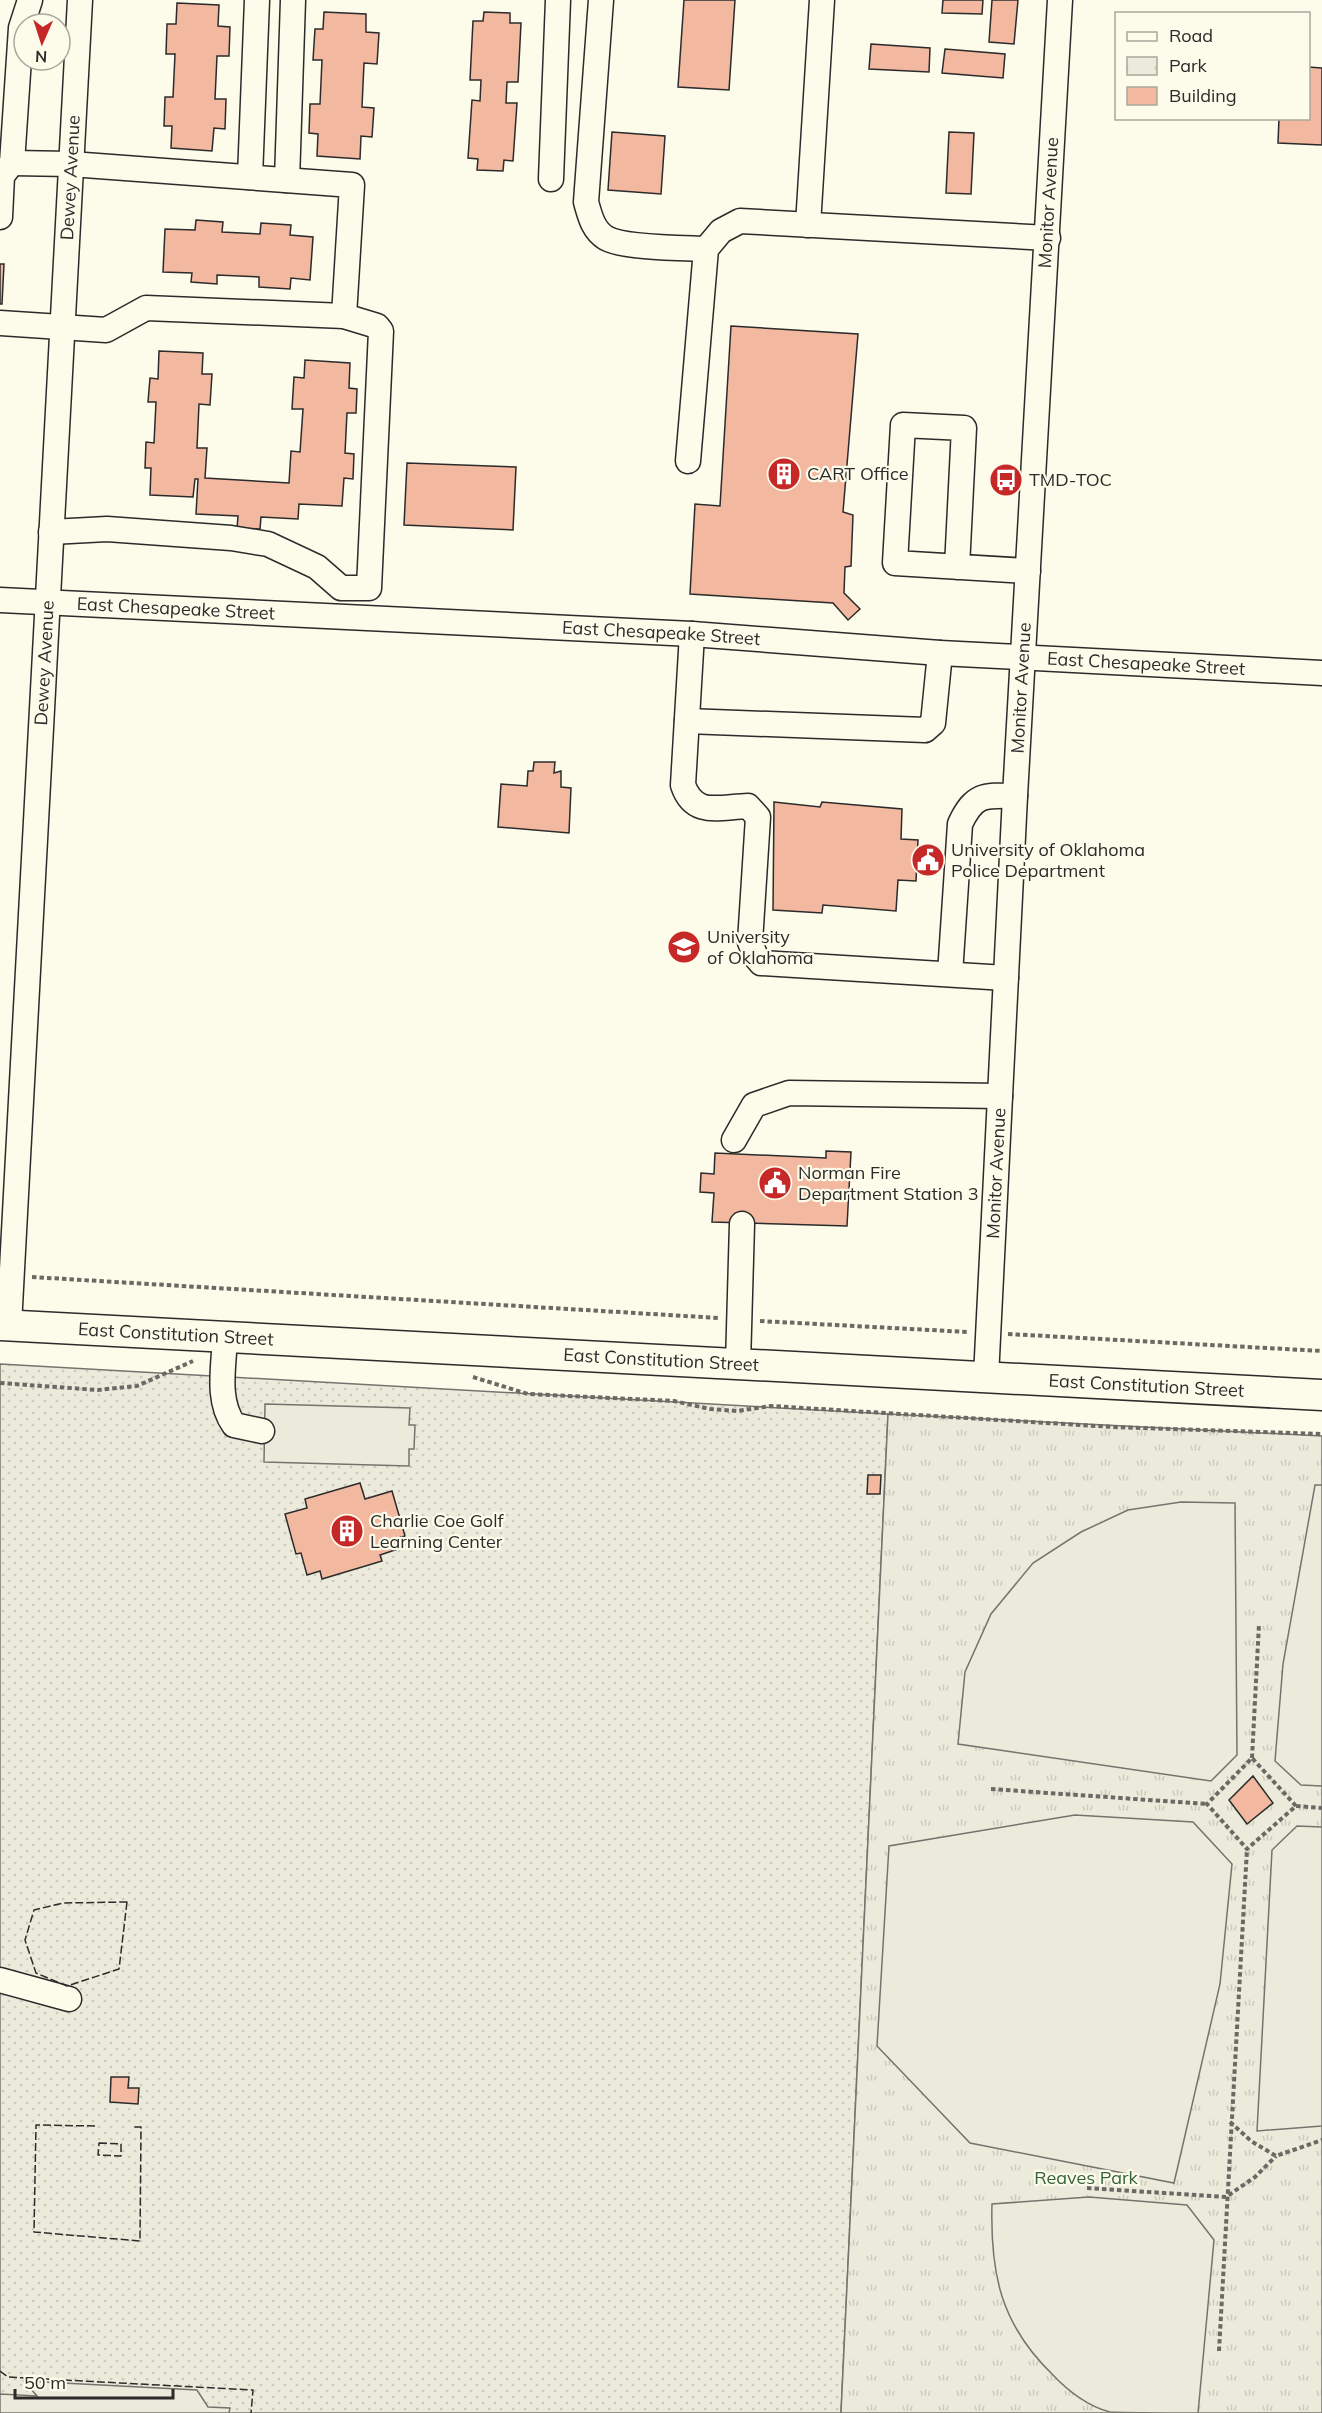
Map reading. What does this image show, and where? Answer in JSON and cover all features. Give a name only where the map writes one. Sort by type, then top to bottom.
[{"type":"main road","name":"East Constitution Street","points":[[4,1325],[224,1349],[738,1364],[1322,1395]]},
{"type":"street","points":[[0,217],[2,176],[6,162],[21,28],[30,0]]},
{"type":"street","name":"Dewey Avenue","points":[[4,1325],[11,1276],[80,0]]},
{"type":"street","points":[[250,177],[257,0]]},
{"type":"street","points":[[287,180],[292,0]]},
{"type":"street","points":[[551,178],[558,0]]},
{"type":"street","points":[[601,0],[586,202],[592,224],[607,239],[629,244],[706,249]]},
{"type":"street","points":[[808,225],[822,0]]},
{"type":"street","name":"Monitor Avenue","points":[[986,1377],[1015,796],[1025,657],[1060,0]]},
{"type":"street","points":[[6,162],[71,164],[352,185],[344,316]]},
{"type":"street","points":[[688,461],[706,249],[722,231],[740,221],[1048,238]]},
{"type":"street","points":[[0,323],[106,330],[146,308],[344,316],[377,326],[381,331],[369,588],[341,588],[317,567],[268,544],[231,538],[106,529],[51,532]]},
{"type":"street","points":[[957,567],[964,428],[903,424],[895,563],[957,567],[1028,571]]},
{"type":"street","points":[[355,618],[356,588]]},
{"type":"street","name":"East Chesapeake Street","points":[[0,600],[692,634],[940,653],[1322,673]]},
{"type":"street","points":[[692,634],[683,785],[689,800],[697,807],[748,806],[758,817],[750,942],[761,963],[1006,978]]},
{"type":"street","points":[[687,721],[925,730],[933,723],[940,653]]},
{"type":"street","points":[[950,974],[960,824],[969,805],[986,795],[1015,796]]},
{"type":"street","points":[[734,1140],[754,1105],[789,1093],[1000,1096]]},
{"type":"street","points":[[738,1364],[742,1224]]},
{"type":"street","points":[[224,1349],[223,1404],[227,1415],[234,1425],[262,1431]]},
{"type":"street","points":[[0,1980],[69,1999]]},
{"type":"path","points":[[11,1276],[740,1320],[1322,1351]]},
{"type":"path","points":[[0,1383],[98,1390],[137,1386],[224,1349]]},
{"type":"path","points":[[464,1376],[528,1394],[674,1401],[716,1410],[737,1411],[771,1406],[1113,1427],[1322,1434]]},
{"type":"path","points":[[1207,1804],[1252,1758],[1260,1624]]},
{"type":"path","points":[[1252,1758],[1296,1806],[1322,1808]]},
{"type":"path","points":[[991,1789],[1207,1804],[1247,1849]]},
{"type":"path","points":[[1219,2351],[1247,1849],[1296,1806]]},
{"type":"path","points":[[1230,2122],[1251,2141],[1276,2156]]},
{"type":"path","points":[[1087,2188],[1226,2197],[1255,2177],[1276,2156],[1322,2140]]},
{"type":"green space","points":[[0,1364],[888,1414],[841,2413],[0,2413]]},
{"type":"green space","name":"Reaves Park","points":[[888,1414],[1322,1436],[1322,2413],[841,2413]]},
{"type":"green space","points":[[1315,1485],[1322,1485],[1322,1786],[1301,1785],[1275,1761],[1283,1664]]},
{"type":"green space","points":[[1181,1502],[1235,1503],[1237,1755],[1211,1781],[958,1744],[965,1672],[991,1614],[1033,1563],[1081,1532],[1128,1510]]},
{"type":"green space","points":[[1075,1815],[1193,1822],[1232,1864],[1220,1984],[1174,2183],[970,2143],[877,2046],[889,1846]]},
{"type":"green space","points":[[1297,1826],[1322,1827],[1322,2126],[1257,2131],[1272,1850]]},
{"type":"green space","points":[[1089,2197],[1187,2205],[1214,2240],[1198,2413],[1110,2412],[1094,2406],[1065,2387],[1035,2356],[1010,2317],[1002,2297],[993,2253],[992,2204]]},
{"type":"shaded area","points":[[265,1404],[410,1408],[409,1425],[415,1425],[414,1449],[409,1449],[409,1466],[264,1462]]},
{"type":"shaded area","points":[[24,2381],[197,2390],[208,2407],[230,2408],[229,2413],[0,2413],[0,2394],[37,2396]]},
{"type":"building","points":[[684,0],[735,0],[729,90],[678,87]]},
{"type":"building","points":[[943,0],[983,0],[982,14],[942,13]]},
{"type":"building","points":[[992,0],[1018,0],[1014,44],[989,42]]},
{"type":"building","points":[[177,3],[219,5],[218,26],[230,27],[229,56],[217,56],[215,99],[226,99],[225,129],[214,128],[212,151],[171,148],[172,126],[164,126],[165,97],[173,97],[175,54],[166,54],[167,24],[176,24]]},
{"type":"building","points":[[324,12],[366,14],[366,32],[379,33],[377,64],[364,63],[362,107],[374,108],[372,137],[361,136],[360,159],[317,156],[318,134],[309,133],[310,104],[320,104],[322,60],[313,60],[315,29],[323,29]]},
{"type":"building","points":[[484,12],[510,13],[510,23],[521,23],[518,82],[507,82],[506,103],[517,103],[513,161],[504,160],[503,171],[477,170],[478,159],[468,158],[472,100],[480,101],[481,80],[470,80],[473,21],[483,21]]},
{"type":"building","points":[[871,44],[930,48],[929,72],[869,69]]},
{"type":"building","points":[[945,49],[1005,54],[1003,78],[942,73]]},
{"type":"building","points":[[1310,67],[1322,68],[1322,145],[1278,143],[1279,120],[1310,120]]},
{"type":"building","points":[[612,132],[665,136],[661,194],[608,190]]},
{"type":"building","points":[[949,132],[974,133],[971,194],[946,193]]},
{"type":"building","points":[[196,220],[223,222],[222,232],[260,234],[261,223],[291,225],[290,235],[313,237],[310,280],[291,278],[290,289],[259,287],[259,277],[217,275],[217,284],[191,282],[192,273],[163,272],[165,229],[195,230]]},
{"type":"building","points":[[0,264],[4,264],[2,304],[0,304]]},
{"type":"building","name":"CART Office","points":[[731,326],[858,334],[843,512],[853,515],[851,566],[845,567],[844,593],[860,609],[848,620],[833,603],[690,594],[695,504],[720,506]]},
{"type":"building","points":[[159,351],[203,353],[202,374],[212,374],[210,405],[199,404],[197,448],[207,448],[205,478],[289,483],[291,451],[300,452],[303,409],[292,409],[294,377],[304,378],[305,360],[350,363],[349,388],[357,389],[356,413],[347,413],[345,453],[354,454],[353,479],[344,478],[342,506],[299,504],[298,519],[261,517],[260,529],[237,528],[238,516],[196,514],[198,479],[195,479],[193,497],[150,495],[151,468],[145,468],[146,442],[154,443],[156,402],[148,402],[150,378],[158,379]]},
{"type":"building","points":[[407,463],[516,467],[513,530],[404,525]]},
{"type":"building","points":[[534,762],[555,762],[554,773],[561,771],[561,787],[571,788],[569,833],[498,827],[501,784],[527,786],[528,771],[533,771]]},
{"type":"building","name":"University of Oklahoma Police Department","points":[[774,802],[820,807],[822,802],[902,809],[901,839],[918,840],[916,881],[898,880],[896,911],[823,905],[822,913],[773,910]]},
{"type":"building","name":"Norman Fire Department Station 3","points":[[826,1151],[851,1152],[847,1226],[712,1222],[714,1193],[700,1192],[701,1173],[714,1174],[715,1153],[826,1158]]},
{"type":"building","points":[[868,1475],[881,1475],[880,1494],[867,1494]]},
{"type":"building","name":"Charlie Coe Golf Learning Center","points":[[360,1483],[365,1499],[392,1491],[405,1536],[395,1539],[398,1549],[380,1555],[382,1561],[322,1579],[320,1571],[307,1575],[301,1553],[296,1554],[285,1514],[307,1508],[305,1499]]},
{"type":"building","points":[[1253,1776],[1273,1803],[1247,1824],[1229,1800]]},
{"type":"building","points":[[111,2077],[129,2077],[128,2088],[139,2088],[138,2104],[110,2102]]},
{"type":"fence","points":[[127,1902],[119,1969],[67,1986],[36,1973],[25,1940],[34,1910],[63,1903],[127,1902]]},
{"type":"fence","points":[[95,2126],[36,2125],[34,2232],[140,2241],[141,2127],[132,2127]]},
{"type":"fence","points":[[99,2143],[121,2144],[121,2156],[98,2155],[99,2143]]},
{"type":"fence","points":[[0,2371],[8,2377],[253,2390],[251,2413]]},
{"type":"place","name":"CART Office","points":[[784,474]]},
{"type":"place","name":"TMD-TOC","points":[[1006,480]]},
{"type":"place","name":"University of Oklahoma Police Department","points":[[928,860]]},
{"type":"place","name":"University of Oklahoma","points":[[684,947]]},
{"type":"place","name":"Norman Fire Department Station 3","points":[[775,1183]]},
{"type":"place","name":"Charlie Coe Golf Learning Center","points":[[347,1531]]}]
